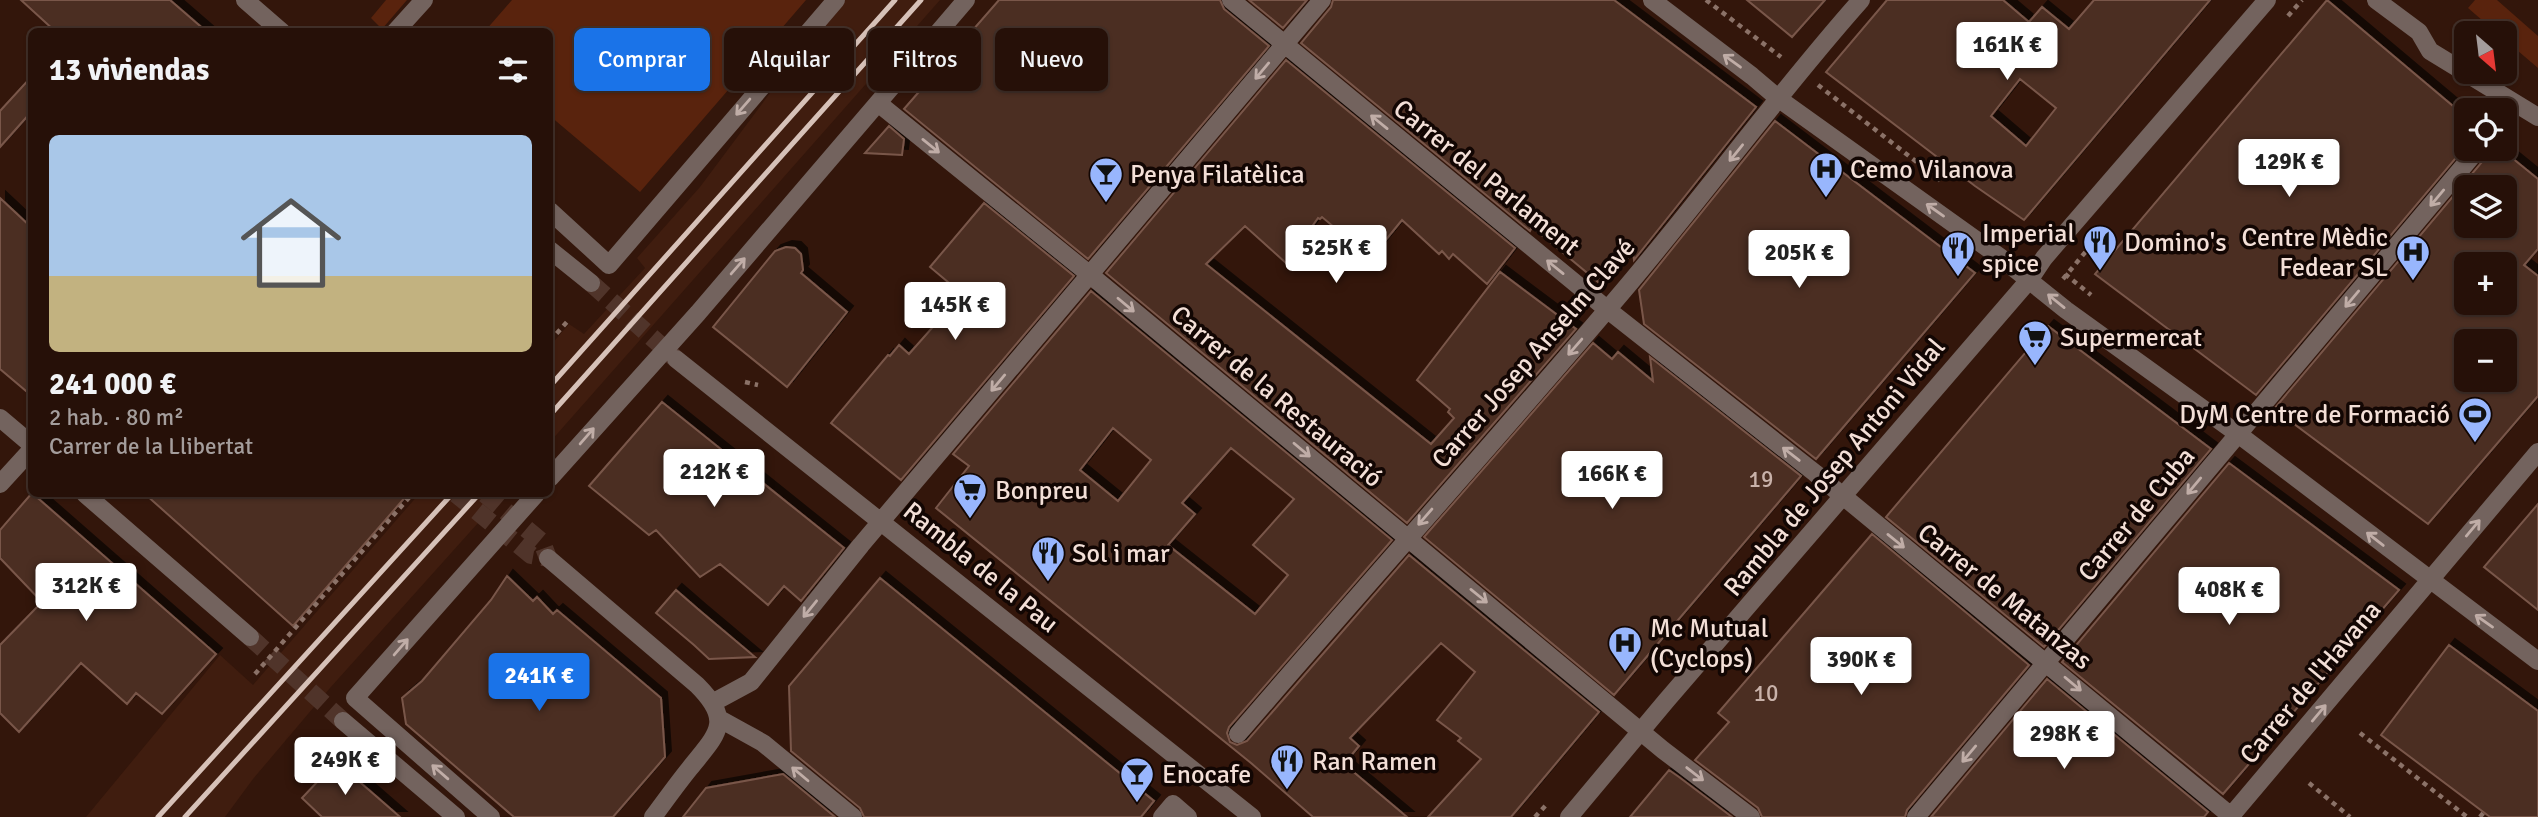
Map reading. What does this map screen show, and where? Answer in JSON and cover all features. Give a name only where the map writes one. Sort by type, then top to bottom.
[{"type":"street","points":[[245,0],[277,28]]},
{"type":"street","points":[[553,215],[609,265],[836,0]]},
{"type":"street","points":[[553,475],[689,323],[966,0]]},
{"type":"street","name":"Carrer del Parlament","points":[[1231,0],[1608,310],[1844,497]]},
{"type":"street","points":[[653,817],[715,737],[716,710],[751,682],[1089,274],[1322,0]]},
{"type":"street","points":[[1652,0],[1779,99],[2029,279],[2538,661]]},
{"type":"street","name":"Carrer Josep Anselm Clavé","points":[[1237,734],[1608,310],[1779,99],[1799,70],[1861,0]]},
{"type":"street","name":"Rambla de Josep Antoni Vidal","points":[[1569,817],[2267,0]]},
{"type":"street","points":[[2376,0],[2419,32],[2430,51],[2493,98]]},
{"type":"street","points":[[398,28],[421,2]]},
{"type":"street","name":"Carrer de la Restauració","points":[[878,103],[1642,732],[1751,817]]},
{"type":"street","points":[[2517,112],[2538,117]]},
{"type":"street","name":"Carrer de Cuba","points":[[1916,817],[2468,161]]},
{"type":"street","points":[[553,252],[591,283]]},
{"type":"street","name":"Rambla de la Pau","points":[[676,359],[1252,817]]},
{"type":"street","points":[[0,418],[28,443]]},
{"type":"street","points":[[0,484],[28,452]]},
{"type":"street","name":"Carrer de l'Havana","points":[[2230,817],[2538,452]]},
{"type":"street","points":[[88,497],[250,637]]},
{"type":"street","points":[[491,817],[355,698],[533,497]]},
{"type":"street","name":"Carrer de Matanzas","points":[[1844,497],[2047,662],[2230,817]]},
{"type":"street","points":[[548,558],[697,685],[716,710],[763,743],[853,817]]},
{"type":"street","points":[[343,721],[456,817]]},
{"type":"street","points":[[1168,811],[1188,817]]},
{"type":"path","points":[[1706,0],[1951,190]]},
{"type":"path","points":[[553,338],[567,322]]},
{"type":"path","points":[[255,674],[409,497]]},
{"type":"path","points":[[2360,733],[2467,817]]},
{"type":"path","points":[[2309,783],[2350,817]]},
{"type":"shaded area","points":[[386,0],[407,0],[383,28],[371,18]]},
{"type":"shaded area","points":[[512,0],[806,0],[782,28],[724,28],[724,91],[727,91],[640,192],[553,119],[553,28],[488,28]]},
{"type":"shaded area","points":[[843,0],[940,0],[915,28],[868,28],[868,82],[553,439],[553,343],[569,324],[584,334],[645,268],[637,258],[700,187],[772,91],[854,91],[854,28],[819,28]]},
{"type":"shaded area","points":[[2475,0],[2497,0],[2538,36],[2538,68],[2517,50],[2517,21],[2483,21],[2468,8]]},
{"type":"shaded area","points":[[416,497],[501,497],[330,688],[253,779],[225,817],[86,817],[220,655],[253,685]]},
{"type":"building","points":[[21,0],[170,0],[202,28],[52,28]]},
{"type":"building","points":[[999,0],[1220,0],[1224,9],[1269,46],[1088,259],[904,109],[920,91],[981,91],[981,28],[975,28]]},
{"type":"building","points":[[1249,0],[1307,0],[1283,28]]},
{"type":"building","points":[[1333,0],[1614,0],[1756,107],[1634,260],[1633,252],[1603,286],[1532,227],[1530,231],[1301,43],[1331,7]]},
{"type":"building","points":[[1747,0],[1825,0],[1792,37]]},
{"type":"building","points":[[1887,0],[2003,0],[2029,22],[2042,7],[2069,29],[2094,0],[2210,0],[2024,220],[1975,186],[1826,72]],"holes":[[[2020,79],[2056,108],[2026,146],[1991,116]]]},
{"type":"building","points":[[2327,0],[2454,107],[2454,160],[2256,395],[2095,274]]},
{"type":"building","points":[[1286,60],[1515,248],[1487,284],[1453,254],[1449,259],[1442,251],[1439,254],[1402,220],[1371,258],[1322,217],[1318,218],[1286,263],[1245,226],[1206,264],[1431,444],[1454,418],[1448,412],[1450,409],[1417,380],[1500,272],[1576,329],[1407,523],[1106,273]]},
{"type":"building","points":[[28,80],[28,116],[0,147],[0,111]]},
{"type":"building","points":[[1775,121],[1975,273],[1816,459],[1644,324],[1639,290]]},
{"type":"building","points":[[889,126],[904,139],[902,155],[865,153]]},
{"type":"building","points":[[2483,161],[2516,161],[2538,179],[2538,249],[2524,265],[2538,276],[2538,396],[2428,524],[2274,409],[2454,195],[2454,238],[2517,238],[2517,175],[2471,175]]},
{"type":"building","points":[[0,198],[28,224],[28,393],[0,369]]},
{"type":"building","points":[[984,203],[1074,276],[901,480],[831,423],[888,355],[899,345],[909,354],[947,311],[941,305],[955,288],[930,267]]},
{"type":"building","points":[[786,247],[795,248],[801,254],[801,273],[847,312],[787,387],[713,327],[775,251]]},
{"type":"building","points":[[1091,291],[1392,540],[1229,727],[1227,733],[1230,742],[1237,745],[1247,741],[1409,555],[1599,712],[1511,817],[1428,817],[1481,759],[1458,741],[1461,738],[1437,720],[1475,672],[1441,643],[1350,738],[1359,746],[1344,764],[1407,817],[1313,817],[1251,763],[936,508],[969,466],[953,454]],"holes":[[[1113,428],[1151,460],[1118,501],[1080,470]],[[1231,448],[1294,499],[1253,545],[1288,575],[1255,614],[1168,545],[1195,514],[1182,503]]]},
{"type":"building","points":[[2048,326],[2211,449],[2044,647],[1886,517]]},
{"type":"building","points":[[1593,343],[1612,359],[1618,352],[1653,381],[1650,357],[1801,476],[1614,695],[1424,537]]},
{"type":"building","points":[[662,402],[844,548],[801,601],[784,586],[768,605],[720,564],[700,577],[656,530],[649,535],[589,486]]},
{"type":"building","points":[[2229,463],[2399,590],[2223,794],[2062,662]]},
{"type":"building","points":[[29,497],[37,497],[216,654],[162,714],[136,693],[127,704],[81,663],[19,732],[0,713],[0,645],[42,602],[0,558],[0,530]]},
{"type":"building","points":[[148,497],[405,497],[293,626]]},
{"type":"building","points":[[2538,504],[2538,610],[2484,567]]},
{"type":"building","points":[[1872,534],[2029,665],[1907,810],[1905,817],[1762,817],[1758,808],[1695,760],[1729,722],[1718,713]]},
{"type":"building","points":[[507,576],[533,601],[537,597],[553,614],[557,610],[661,698],[665,757],[613,817],[514,817],[406,724],[402,698],[422,681],[491,600]]},
{"type":"building","points":[[880,578],[1154,801],[1141,817],[864,817],[860,808],[791,751],[789,686]]},
{"type":"building","points":[[676,590],[755,657],[709,659],[656,613]]},
{"type":"building","points":[[2449,645],[2538,711],[2538,817],[2490,817],[2381,735]]},
{"type":"building","points":[[2047,679],[2208,812],[2204,817],[1931,817]]},
{"type":"building","points":[[336,762],[400,817],[322,817],[302,798]]},
{"type":"building","points":[[1669,770],[1679,777],[1732,817],[1630,817]]},
{"type":"building","points":[[783,774],[835,817],[683,817],[706,788]]},
{"type":"tunnel","points":[[591,283],[676,359]]},
{"type":"tunnel","points":[[460,497],[531,555],[548,558]]},
{"type":"tunnel","points":[[489,497],[542,542],[548,558]]},
{"type":"tunnel","points":[[250,637],[343,721]]},
{"type":"railway","points":[[553,383],[895,0]]},
{"type":"railway","points":[[553,412],[921,0]]},
{"type":"railway","points":[[158,817],[449,497]]},
{"type":"railway","points":[[185,817],[476,497]]},
{"type":"place","name":"Cemo Vilanova","points":[[1826,199]]},
{"type":"place","name":"Penya Filatèlica","points":[[1106,204]]},
{"type":"place","name":"Domino's","points":[[2100,272]]},
{"type":"place","name":"Imperial spice","points":[[1958,278]]},
{"type":"place","name":"Centre Mèdic Fedear SL","points":[[2413,282]]},
{"type":"place","name":"Supermercat","points":[[2035,367]]},
{"type":"place","name":"DyM Centre de Formació","points":[[2475,444]]},
{"type":"place","name":"Bonpreu","points":[[970,520]]},
{"type":"place","name":"Sol i mar","points":[[1048,583]]},
{"type":"place","name":"Mc Mutual (Cyclops)","points":[[1625,673]]},
{"type":"place","name":"Ran Ramen","points":[[1287,791]]},
{"type":"place","name":"Enocafe","points":[[1137,804]]}]
